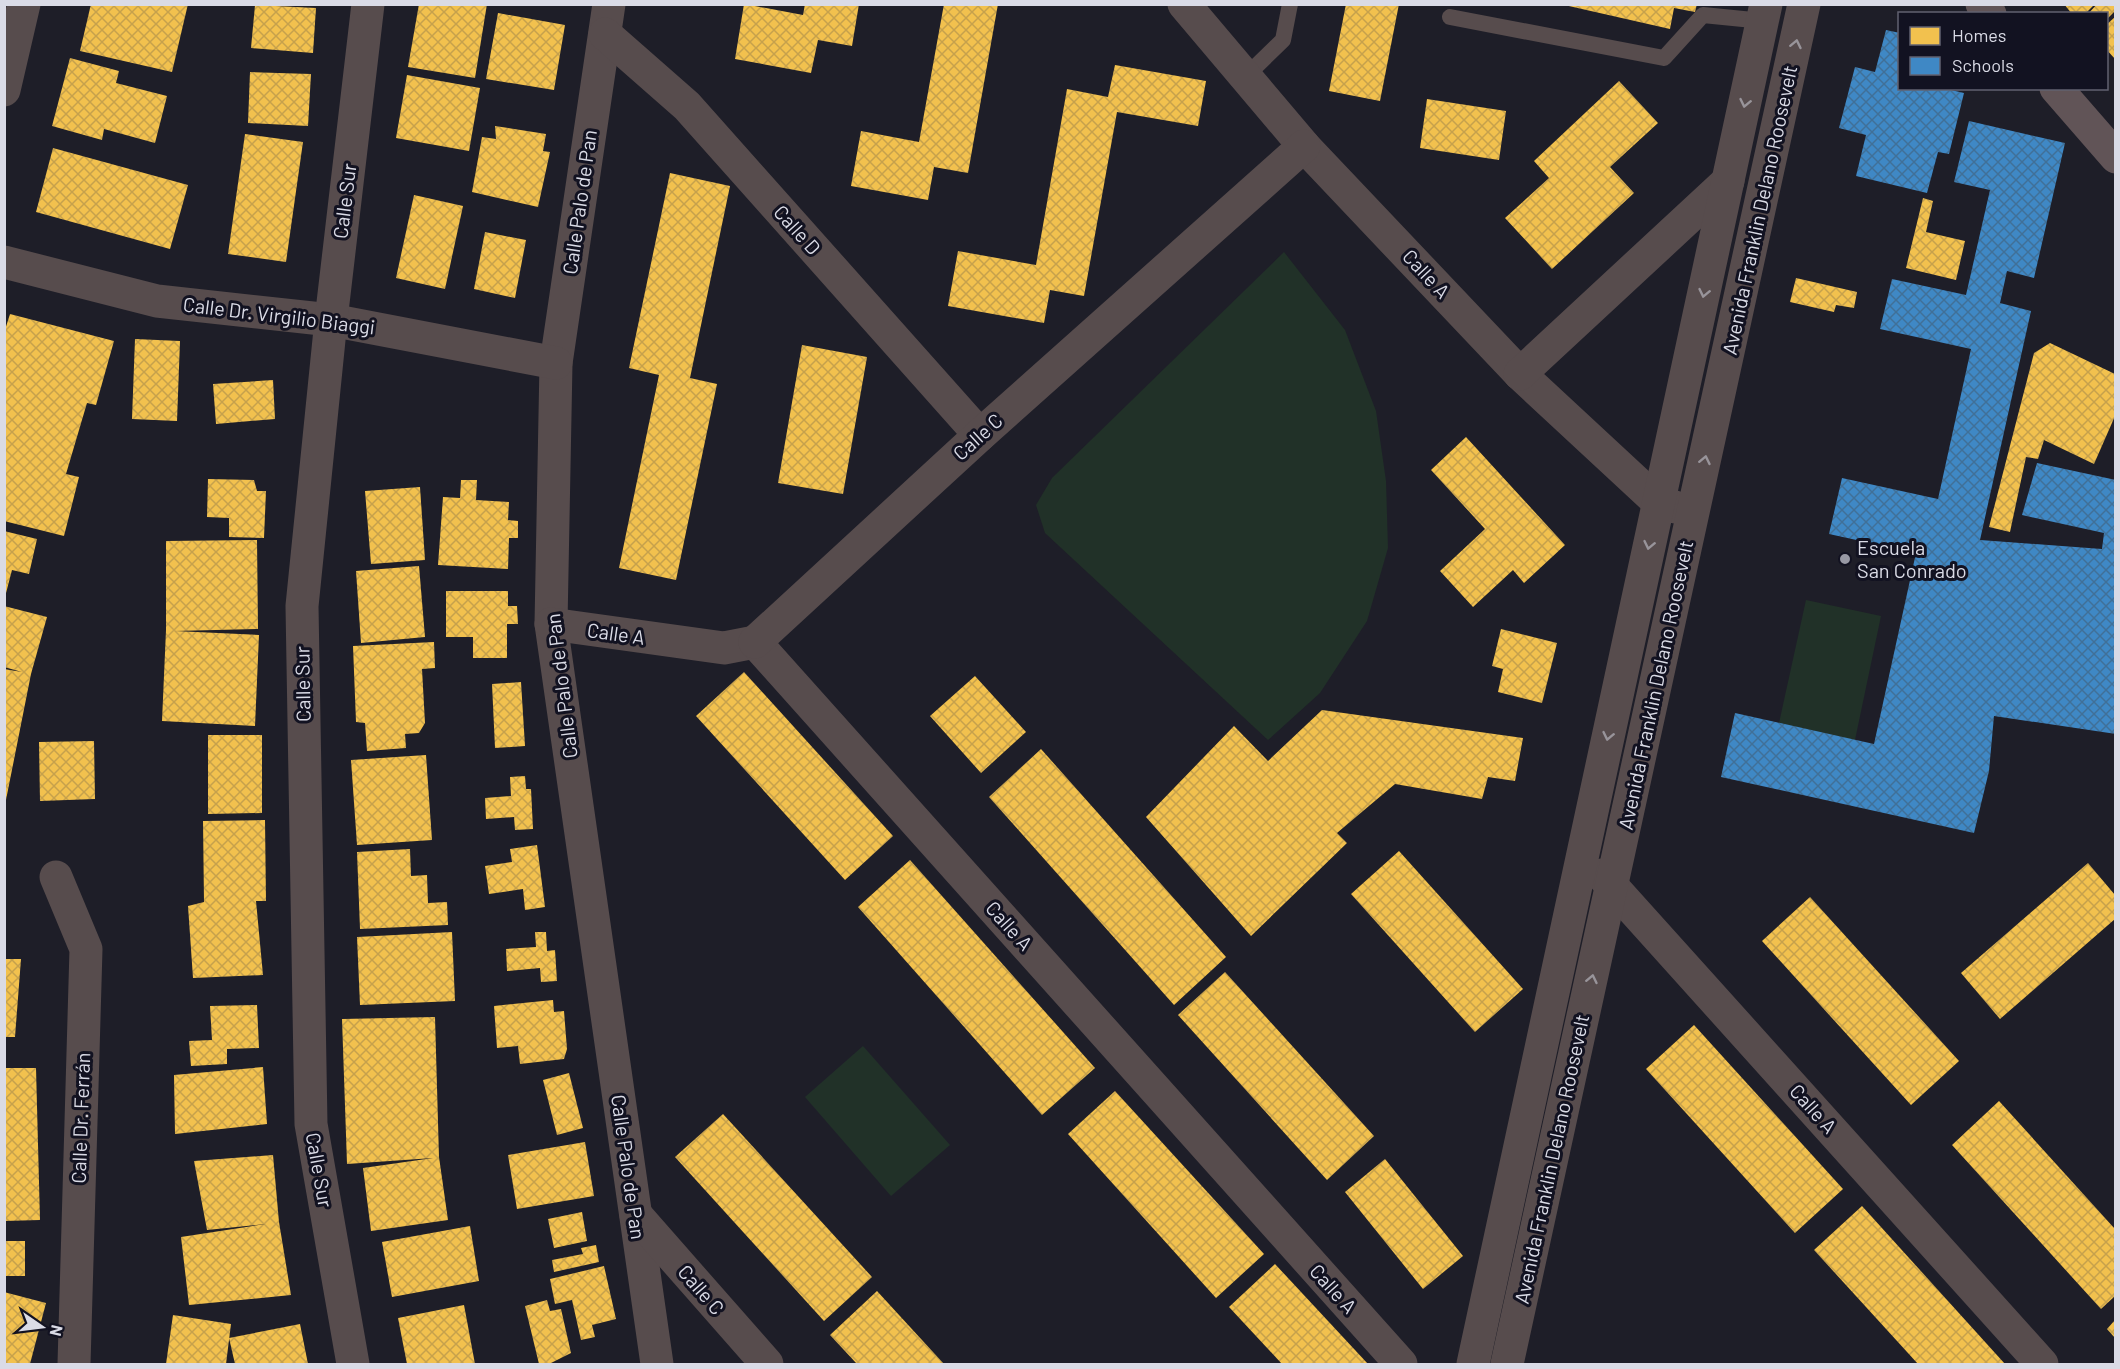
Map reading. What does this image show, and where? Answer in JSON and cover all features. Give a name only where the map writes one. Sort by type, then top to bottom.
[{"type":"main road","points":[[2058,90],[2115,157]]},
{"type":"street","points":[[4,90],[24,4]]},
{"type":"street","name":"Calle Sur","points":[[352,1365],[311,1124],[302,606],[368,4]]},
{"type":"street","name":"Calle A","points":[[1184,4],[1304,146],[1520,374],[1658,502],[1694,511]]},
{"type":"street","name":"Avenida Franklin Delano Roosevelt","points":[[1507,1365],[1804,4]]},
{"type":"street","name":"Avenida Franklin Delano Roosevelt","points":[[1473,1365],[1765,13]]},
{"type":"street","name":"Calle Palo de Pan","points":[[607,19],[556,363],[551,624],[657,1365]]},
{"type":"street","name":"Calle D","points":[[607,19],[980,435]]},
{"type":"street","name":"Calle C","points":[[755,642],[980,435],[1304,146]]},
{"type":"street","points":[[1520,374],[1728,181]]},
{"type":"street","name":"Calle Dr. Virgilio Biaggi","points":[[4,262],[157,300],[332,320],[556,363]]},
{"type":"street","name":"Calle A","points":[[551,624],[724,648],[755,642],[1401,1365]]},
{"type":"street","name":"Calle A","points":[[1583,856],[1613,885],[2042,1365]]},
{"type":"street","name":"Calle Dr. Ferrán","points":[[56,877],[86,949],[74,1365]]},
{"type":"street","name":"Calle C","points":[[636,1215],[767,1365]]},
{"type":"lane","points":[[1245,77],[1283,40],[1290,4]]},
{"type":"lane","points":[[1450,17],[1664,58],[1703,15],[1765,13]]},
{"type":"green space","points":[[1284,252],[1345,330],[1376,411],[1386,481],[1388,548],[1367,621],[1320,693],[1268,740],[1045,533],[1036,505],[1052,478]]},
{"type":"green space","points":[[1806,600],[1881,616],[1855,740],[1779,723]]},
{"type":"green space","points":[[863,1046],[950,1145],[891,1196],[805,1097]]},
{"type":"building: Homes","points":[[91,4],[188,4],[172,72],[80,51]]},
{"type":"building: Homes","points":[[419,4],[487,4],[475,78],[408,67]]},
{"type":"building: Homes","points":[[744,4],[803,15],[805,4],[859,4],[852,46],[818,40],[811,73],[735,59]]},
{"type":"building: Homes","points":[[944,4],[998,4],[968,173],[934,167],[928,200],[851,186],[861,131],[919,142]]},
{"type":"building: Homes","points":[[1346,4],[1399,4],[1380,101],[1329,91]]},
{"type":"building: Homes","points":[[1560,4],[1697,4],[1695,12],[1674,8],[1670,29]]},
{"type":"building: Homes","points":[[2064,4],[2095,4],[2087,12],[2070,12]]},
{"type":"building: Homes","points":[[2097,4],[2115,4],[2115,11],[2108,18],[2108,12],[2090,12]]},
{"type":"building: Homes","points":[[255,5],[316,8],[313,53],[251,48]]},
{"type":"building: Homes","points":[[498,13],[565,25],[554,90],[486,79]]},
{"type":"building: Homes","points":[[2115,17],[2115,59],[2108,51],[2108,23]]},
{"type":"building: Homes","points":[[70,58],[119,71],[116,83],[167,96],[155,143],[104,129],[102,140],[52,126]]},
{"type":"building: Homes","points":[[1115,65],[1206,81],[1198,126],[1117,112],[1084,296],[1050,290],[1044,323],[948,306],[958,251],[1036,265],[1067,89],[1108,97]]},
{"type":"building: Homes","points":[[250,72],[311,74],[308,126],[248,123]]},
{"type":"building: Homes","points":[[407,75],[480,88],[469,151],[396,138]]},
{"type":"building: Homes","points":[[1619,81],[1658,123],[1610,167],[1634,193],[1552,269],[1505,218],[1549,178],[1534,161]]},
{"type":"building: Homes","points":[[1427,99],[1506,111],[1499,160],[1420,148]]},
{"type":"building: Homes","points":[[495,126],[546,134],[543,151],[550,152],[538,207],[472,192],[482,137],[496,139]]},
{"type":"building: Homes","points":[[245,134],[303,142],[286,262],[228,254]]},
{"type":"building: Homes","points":[[53,148],[188,185],[170,249],[36,212]]},
{"type":"building: Homes","points":[[670,173],[730,186],[690,378],[717,384],[676,580],[619,568],[659,375],[629,368]]},
{"type":"building: Homes","points":[[414,195],[463,206],[445,289],[396,278]]},
{"type":"building: Homes","points":[[1923,198],[1933,201],[1926,232],[1965,241],[1956,280],[1906,268]]},
{"type":"building: Homes","points":[[485,232],[526,240],[515,298],[474,289]]},
{"type":"building: Homes","points":[[1796,278],[1857,292],[1854,308],[1836,305],[1834,312],[1790,302]]},
{"type":"building: Homes","points":[[10,314],[114,341],[96,405],[87,403],[66,474],[79,477],[64,536],[4,521],[4,333]]},
{"type":"building: Homes","points":[[135,339],[180,341],[177,421],[132,419]]},
{"type":"building: Homes","points":[[2050,343],[2115,374],[2115,416],[2094,464],[2044,440],[2038,459],[2026,457],[2010,532],[1989,527],[2034,353]]},
{"type":"building: Homes","points":[[802,345],[867,357],[843,494],[778,483]]},
{"type":"building: Homes","points":[[273,380],[275,419],[216,424],[213,384]]},
{"type":"building: Homes","points":[[1466,437],[1565,545],[1524,583],[1513,570],[1473,607],[1440,571],[1485,529],[1431,470]]},
{"type":"building: Homes","points":[[208,479],[254,480],[257,491],[266,491],[264,538],[229,537],[229,518],[207,517]]},
{"type":"building: Homes","points":[[461,480],[477,480],[476,500],[509,502],[508,520],[518,521],[518,538],[509,538],[508,569],[438,565],[443,497],[460,498]]},
{"type":"building: Homes","points":[[420,487],[425,560],[371,564],[365,491]]},
{"type":"building: Homes","points":[[4,531],[37,539],[29,574],[12,570],[5,597]]},
{"type":"building: Homes","points":[[257,540],[258,629],[175,631],[259,635],[255,726],[162,721],[166,630],[166,541]]},
{"type":"building: Homes","points":[[419,566],[425,637],[361,643],[356,571]]},
{"type":"building: Homes","points":[[446,591],[508,591],[508,606],[517,606],[518,624],[507,624],[507,658],[473,658],[473,637],[446,637]]},
{"type":"building: Homes","points":[[4,606],[47,617],[31,674],[6,800],[4,669],[22,672],[4,667]]},
{"type":"building: Homes","points":[[1501,629],[1557,643],[1542,703],[1498,692],[1503,669],[1492,666]]},
{"type":"building: Homes","points":[[434,642],[435,668],[422,669],[425,723],[419,733],[405,734],[406,748],[367,751],[365,723],[356,722],[353,646]]},
{"type":"building: Homes","points":[[744,672],[893,836],[845,880],[696,716]]},
{"type":"building: Homes","points":[[975,676],[1026,732],[981,773],[930,716]]},
{"type":"building: Homes","points":[[521,682],[525,746],[495,748],[492,684]]},
{"type":"building: Homes","points":[[1322,710],[1523,738],[1515,781],[1488,777],[1482,799],[1395,784],[1337,833],[1347,843],[1251,936],[1146,817],[1234,726],[1268,761]]},
{"type":"building: Homes","points":[[208,735],[262,735],[262,813],[208,814]]},
{"type":"building: Homes","points":[[94,741],[95,799],[40,801],[39,742]]},
{"type":"building: Homes","points":[[1041,749],[1226,957],[1174,1005],[989,797]]},
{"type":"building: Homes","points":[[426,755],[432,840],[357,845],[351,760]]},
{"type":"building: Homes","points":[[525,776],[526,789],[531,789],[533,829],[515,830],[514,817],[486,819],[485,798],[511,796],[510,777]]},
{"type":"building: Homes","points":[[265,820],[266,901],[256,901],[263,975],[193,978],[188,906],[204,902],[203,821]]},
{"type":"building: Homes","points":[[537,845],[545,907],[525,910],[523,889],[489,894],[485,866],[512,862],[510,849]]},
{"type":"building: Homes","points":[[410,849],[411,876],[427,875],[428,903],[447,902],[448,925],[360,929],[357,852]]},
{"type":"building: Homes","points":[[1399,851],[1523,989],[1475,1032],[1351,894]]},
{"type":"building: Homes","points":[[910,860],[1095,1068],[1042,1115],[858,907]]},
{"type":"building: Homes","points":[[2088,863],[2115,895],[2115,919],[2000,1019],[1961,973]]},
{"type":"building: Homes","points":[[1810,897],[1959,1061],[1911,1105],[1762,941]]},
{"type":"building: Homes","points":[[452,932],[455,1001],[360,1005],[357,937]]},
{"type":"building: Homes","points":[[535,932],[546,932],[547,951],[555,950],[557,981],[541,982],[540,968],[507,971],[506,949],[536,947]]},
{"type":"building: Homes","points":[[4,959],[21,959],[15,1037],[4,1037]]},
{"type":"building: Homes","points":[[1225,972],[1374,1136],[1327,1180],[1178,1015]]},
{"type":"building: Homes","points":[[553,1000],[554,1012],[564,1011],[567,1049],[564,1059],[520,1064],[518,1046],[497,1048],[494,1006]]},
{"type":"building: Homes","points":[[257,1005],[259,1048],[227,1049],[227,1064],[191,1066],[189,1041],[212,1040],[210,1006]]},
{"type":"building: Homes","points":[[435,1017],[439,1157],[448,1220],[371,1231],[363,1168],[433,1158],[347,1164],[342,1019]]},
{"type":"building: Homes","points":[[1694,1025],[1843,1189],[1795,1233],[1646,1069]]},
{"type":"building: Homes","points":[[263,1067],[267,1124],[175,1134],[174,1075]]},
{"type":"building: Homes","points":[[4,1068],[36,1068],[40,1220],[4,1221]]},
{"type":"building: Homes","points":[[569,1073],[583,1128],[557,1135],[543,1080]]},
{"type":"building: Homes","points":[[1115,1091],[1264,1254],[1216,1298],[1068,1134]]},
{"type":"building: Homes","points":[[1999,1101],[2115,1229],[2115,1296],[2101,1309],[1952,1145]]},
{"type":"building: Homes","points":[[723,1114],[872,1277],[824,1321],[675,1157]]},
{"type":"building: Homes","points":[[585,1142],[594,1196],[517,1209],[508,1155]]},
{"type":"building: Homes","points":[[273,1155],[279,1222],[291,1295],[189,1305],[181,1237],[265,1224],[207,1230],[194,1161]]},
{"type":"building: Homes","points":[[1385,1159],[1463,1256],[1423,1289],[1345,1192]]},
{"type":"building: Homes","points":[[1862,1206],[2005,1364],[1918,1364],[1814,1250]]},
{"type":"building: Homes","points":[[582,1212],[587,1241],[554,1248],[548,1219]]},
{"type":"building: Homes","points":[[470,1226],[479,1281],[392,1297],[382,1242]]},
{"type":"building: Homes","points":[[4,1241],[25,1241],[25,1276],[4,1276]]},
{"type":"building: Homes","points":[[596,1245],[599,1262],[554,1272],[552,1260],[583,1254],[581,1248]]},
{"type":"building: Homes","points":[[1275,1264],[1368,1364],[1282,1364],[1229,1307]]},
{"type":"building: Homes","points":[[604,1266],[616,1319],[592,1325],[595,1337],[581,1340],[572,1300],[555,1304],[550,1279]]},
{"type":"building: Homes","points":[[877,1291],[944,1364],[857,1364],[830,1335]]},
{"type":"building: Homes","points":[[4,1292],[46,1303],[30,1364],[4,1364]]},
{"type":"building: Homes","points":[[547,1300],[550,1311],[561,1309],[571,1353],[549,1364],[539,1364],[525,1306]]},
{"type":"building: Homes","points":[[464,1305],[475,1364],[407,1364],[398,1318]]},
{"type":"building: Homes","points":[[173,1315],[231,1324],[226,1364],[166,1364]]},
{"type":"building: Homes","points":[[2115,1320],[2115,1338],[2107,1329]]},
{"type":"building: Homes","points":[[300,1324],[308,1364],[235,1364],[229,1338]]},
{"type":"building: Schools","points":[[1886,30],[1898,33],[1898,90],[1951,90],[1964,93],[1949,154],[1938,152],[1927,193],[1856,176],[1866,135],[1839,128],[1855,67],[1875,72]]},
{"type":"building: Schools","points":[[1969,121],[2065,143],[2034,278],[2007,271],[2000,303],[2031,311],[1980,540],[2102,549],[2104,533],[2022,515],[2037,463],[2116,480],[2116,734],[1994,716],[1989,771],[1974,833],[1721,777],[1735,713],[1874,744],[1916,553],[1829,534],[1842,478],[1938,499],[1971,349],[1880,329],[1892,279],[1966,295],[1990,190],[1954,182]]},
{"type":"place","name":"Escuela San Conrado","points":[[1845,559]]}]
